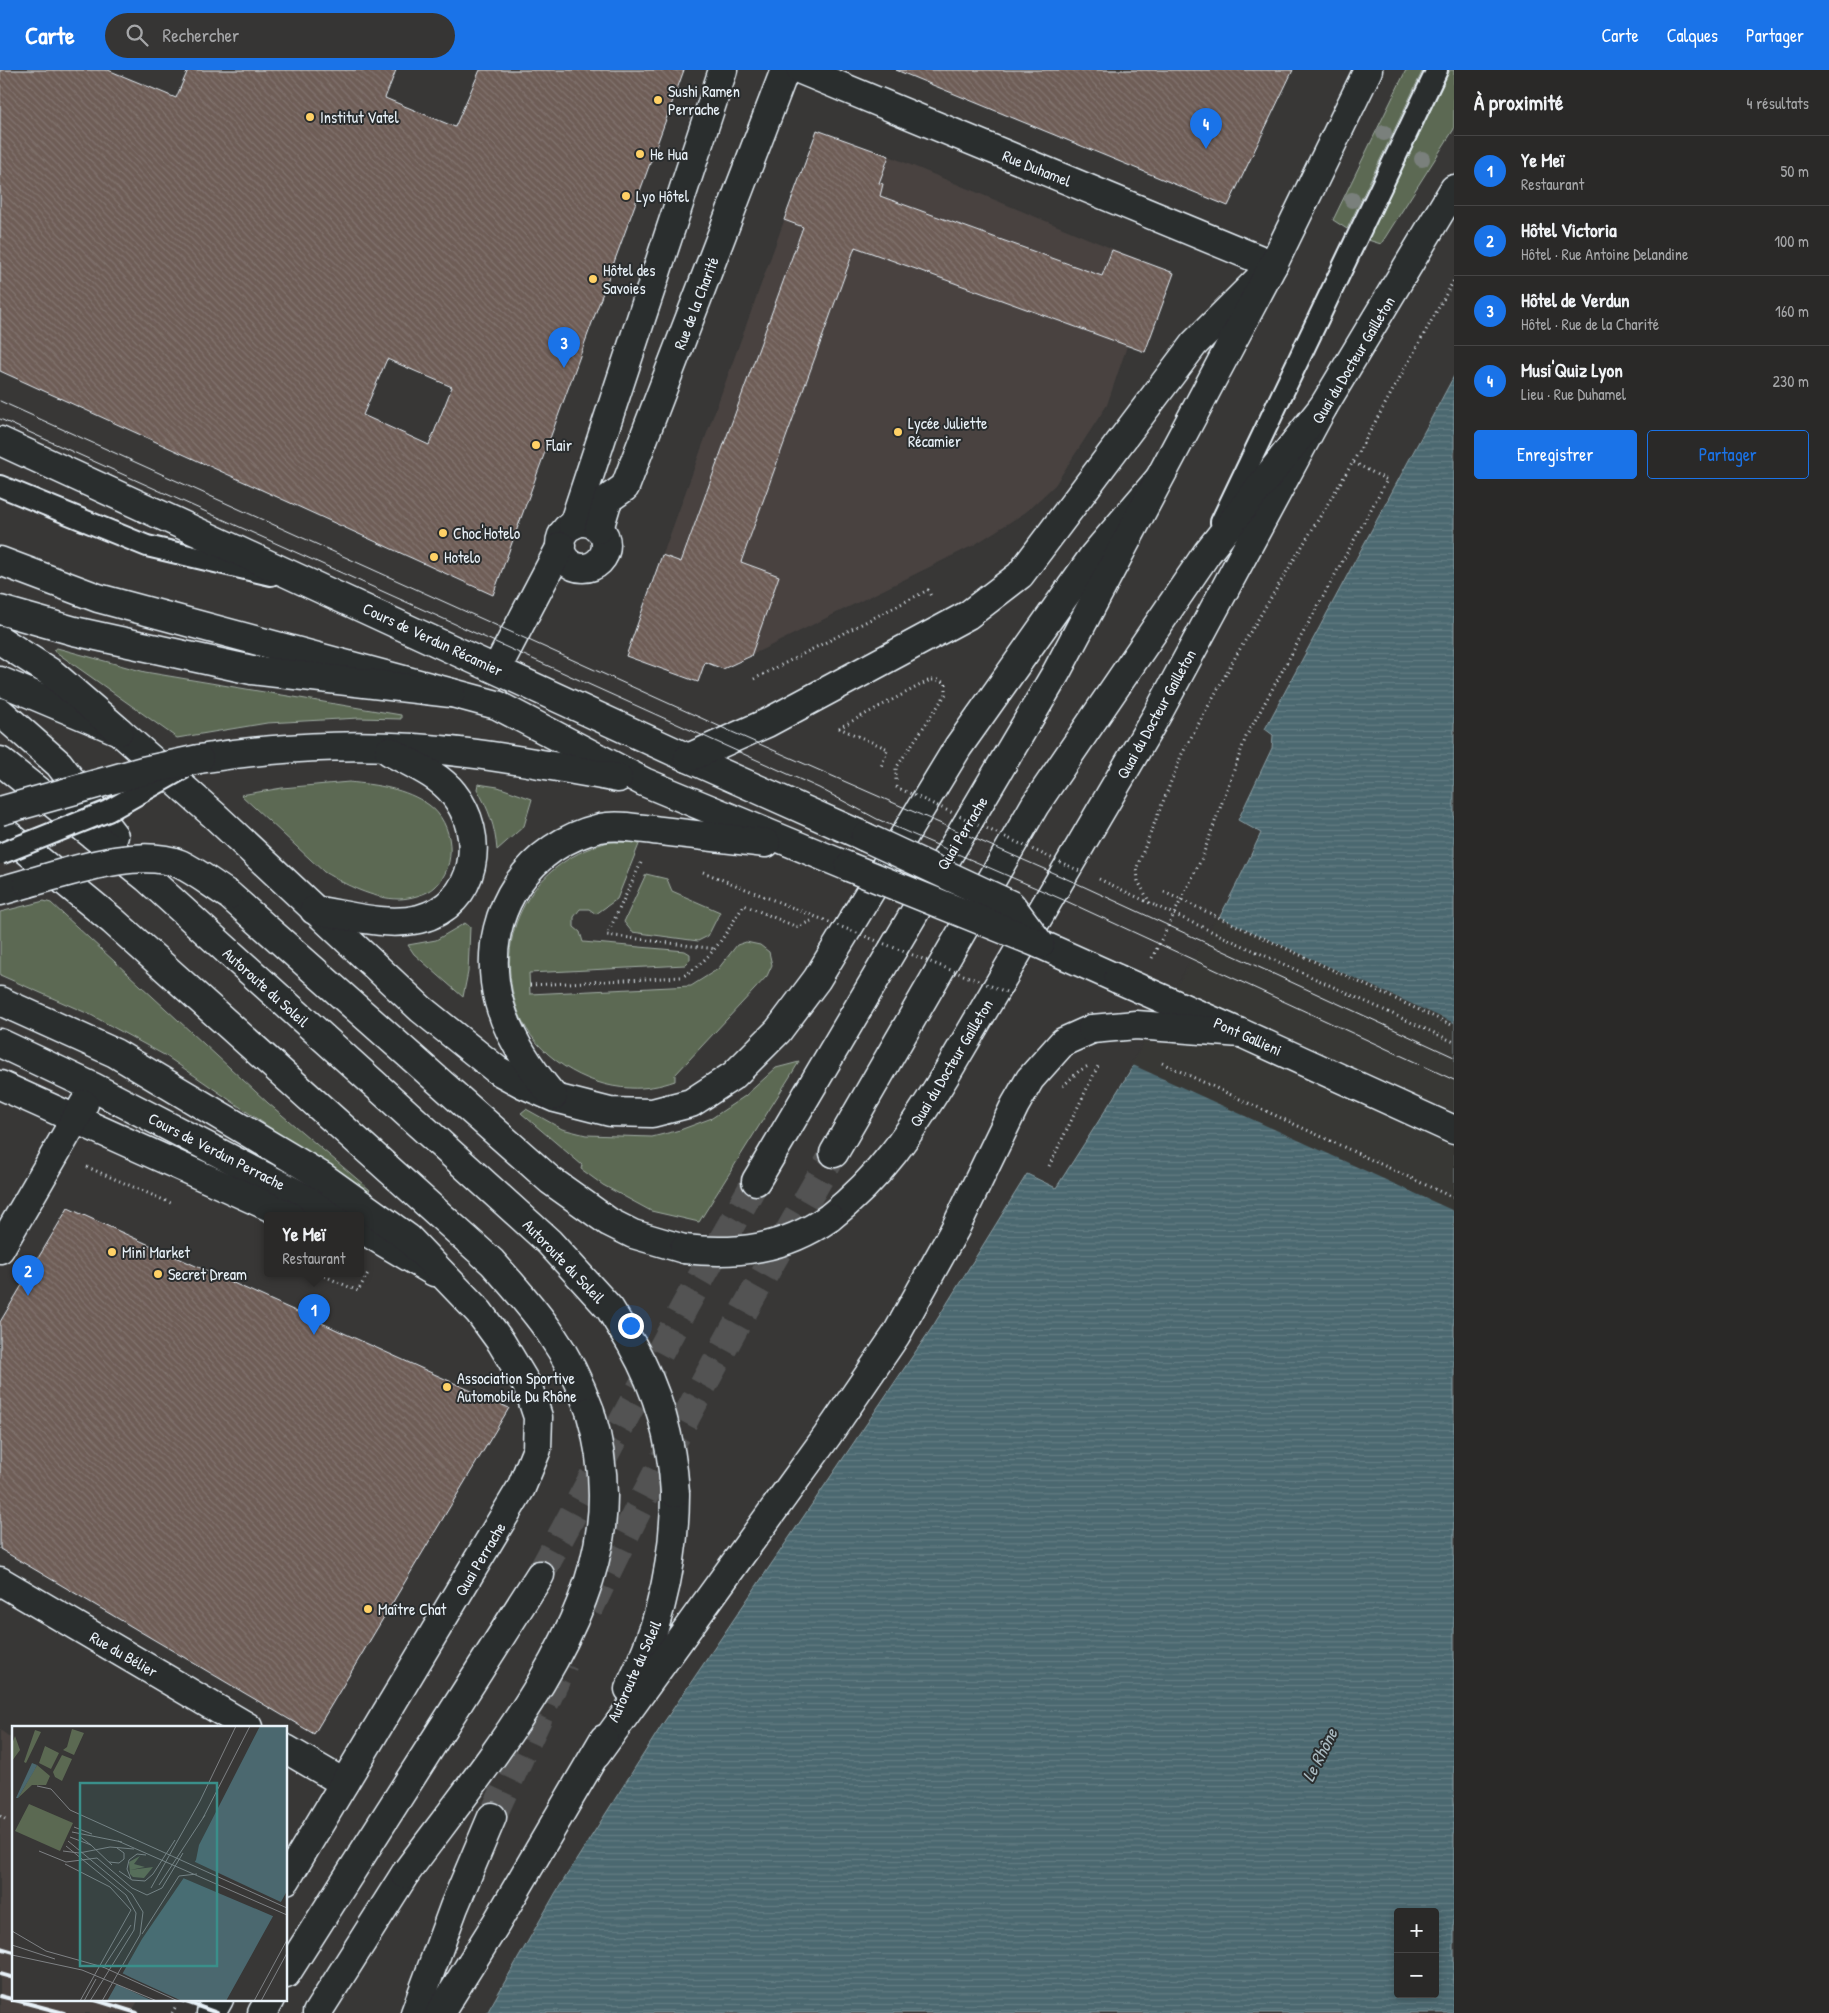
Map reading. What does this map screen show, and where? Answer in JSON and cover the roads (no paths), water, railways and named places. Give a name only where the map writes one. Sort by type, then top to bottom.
[{"type":"main road","name":"Rue de la Charité","points":[[578,533],[723,70]]},
{"type":"main road","name":"Rue de la Charité","points":[[496,668],[578,533],[608,499],[625,487],[785,70]]},
{"type":"main road","name":"Rue Duhamel","points":[[801,70],[1273,265]]},
{"type":"main road","points":[[0,640],[53,674],[146,753],[421,1010],[478,1056],[523,1084],[555,1098],[610,1112],[652,1113],[691,1103],[734,1075],[778,1031],[817,979],[958,748],[1094,555],[1158,480],[1273,265],[1368,70]]},
{"type":"main road","name":"Quai du Docteur Gailleton","points":[[0,891],[100,864],[156,860],[179,864],[229,895],[550,1180],[609,1222],[658,1243],[684,1249],[729,1252],[763,1248],[799,1236],[829,1218],[853,1199],[881,1171],[914,1126],[1157,715],[1324,407],[1454,189]]},
{"type":"main road","points":[[688,758],[767,723],[968,615],[1020,575],[1194,344],[1273,265]]},
{"type":"main road","points":[[834,1153],[1035,805],[1207,553],[1324,407]]},
{"type":"main road","name":"Cours de Verdun Récamier","points":[[0,441],[1012,905],[1040,944]]},
{"type":"main road","name":"Quai Perrache","points":[[756,1181],[1056,673],[1158,480]]},
{"type":"main road","points":[[0,561],[98,598],[498,705],[644,782]]},
{"type":"main road","points":[[0,610],[74,631],[252,670],[451,693]]},
{"type":"main road","points":[[0,681],[119,731]]},
{"type":"main road","points":[[0,712],[59,764],[147,878]]},
{"type":"main road","points":[[0,811],[143,771],[200,759],[251,751],[316,748],[384,748],[466,753],[644,782]]},
{"type":"main road","points":[[314,910],[390,922],[419,919],[433,914],[453,900],[466,881],[474,847],[465,812],[452,792],[440,782],[384,748]]},
{"type":"main road","name":"Autoroute du Soleil","points":[[0,761],[147,878],[549,1242],[610,1309],[632,1344],[655,1390],[664,1420],[674,1469],[675,1493],[673,1552],[660,1614],[633,1682],[596,1755],[440,2013]]},
{"type":"main road","name":"Pont Gallieni","points":[[644,782],[1040,944],[1242,1033],[1454,1130]]},
{"type":"main road","points":[[0,828],[113,921],[492,1262],[533,1307],[555,1339],[577,1376],[590,1410],[600,1452],[602,1503],[596,1554],[579,1606],[533,1696],[405,1874],[317,2013]]},
{"type":"main road","points":[[555,1098],[536,1075],[520,1051],[507,1022],[495,983],[494,962],[502,909],[516,883],[527,869],[564,841],[602,828],[632,828],[798,846]]},
{"type":"main road","points":[[0,1001],[115,1054],[323,1177],[408,1238],[454,1284]]},
{"type":"main road","points":[[596,1755],[810,1459],[896,1335],[955,1229],[1015,1104],[1030,1079],[1063,1042],[1092,1029],[1136,1025],[1242,1033]]},
{"type":"main road","name":"Cours de Verdun Perrache","points":[[0,1043],[93,1087],[332,1212]]},
{"type":"main road","name":"Cours de Verdun Perrache","points":[[0,1084],[281,1212]]},
{"type":"main road","points":[[0,1249],[93,1087]]},
{"type":"main road","points":[[364,1230],[454,1284]]},
{"type":"main road","points":[[370,1252],[454,1284]]},
{"type":"main road","name":"Quai Perrache","points":[[288,1877],[522,1488],[537,1449],[538,1417],[528,1387],[501,1342],[479,1312],[454,1284]]},
{"type":"main road","points":[[288,1971],[540,1575]]},
{"type":"main road","name":"Rue du Bélier","points":[[0,1581],[246,1726]]},
{"type":"main road","points":[[288,1750],[344,1783]]},
{"type":"main road","points":[[415,2013],[454,1907],[492,1817]]},
{"type":"main road","points":[[211,2013],[218,2000]]},
{"type":"main road","points":[[262,2013],[269,2000]]},
{"type":"lane","points":[[1207,553],[1436,70]]},
{"type":"lane","points":[[0,486],[147,546],[314,584]]},
{"type":"lane","points":[[0,854],[108,811],[200,759]]},
{"type":"water","name":"Le Rhône","points":[[1454,376],[1454,2013],[487,2013],[556,1892],[662,1725],[933,1326],[1027,1174],[1056,1188],[1165,1014],[1216,925],[1261,833],[1238,820],[1272,748],[1273,735],[1265,729]]},
{"type":"tunnel","points":[[589,1610],[676,1436],[769,1266],[834,1153]]},
{"type":"tunnel","points":[[540,1575],[686,1304],[756,1181]]},
{"type":"tunnel","points":[[492,1817],[564,1663]]},
{"type":"tram line","points":[[0,401],[732,732],[1076,883],[1454,1057]]},
{"type":"tram line","points":[[0,419],[819,788],[877,819],[1066,901],[1454,1080]]},
{"type":"railway","points":[[0,1948],[12,1951]]},
{"type":"railway","points":[[0,1974],[12,1977]]},
{"type":"railway","points":[[0,1996],[12,1999]]},
{"type":"railway","points":[[15,2000],[64,2013]]},
{"type":"railway","points":[[95,2000],[137,2013]]},
{"type":"railway","points":[[181,2000],[217,2013]]},
{"type":"place","name":"Sushi Ramen Perrache","points":[[658,100]]},
{"type":"place","name":"Institut Vatel","points":[[310,117]]},
{"type":"place","name":"Musi'Quiz Lyon","points":[[1206,149]]},
{"type":"place","name":"He Hua","points":[[640,154]]},
{"type":"place","name":"Lyo Hôtel","points":[[626,196]]},
{"type":"place","name":"Hôtel des Savoies","points":[[593,279]]},
{"type":"place","name":"Hôtel de Verdun","points":[[564,368]]},
{"type":"place","name":"Lycée Juliette Récamier","points":[[898,432]]},
{"type":"place","name":"Flair","points":[[536,445]]},
{"type":"place","name":"Choc'Hotelo","points":[[443,533]]},
{"type":"place","name":"Hotelo","points":[[434,557]]},
{"type":"place","name":"Mini Market","points":[[112,1252]]},
{"type":"place","name":"Secret Dream","points":[[158,1274]]},
{"type":"place","name":"Hôtel Victoria","points":[[28,1296]]},
{"type":"place","name":"Ye Meï","points":[[314,1335]]},
{"type":"place","name":"Association Sportive Automobile Du Rhône","points":[[447,1387]]},
{"type":"place","name":"Maître Chat","points":[[368,1609]]}]
